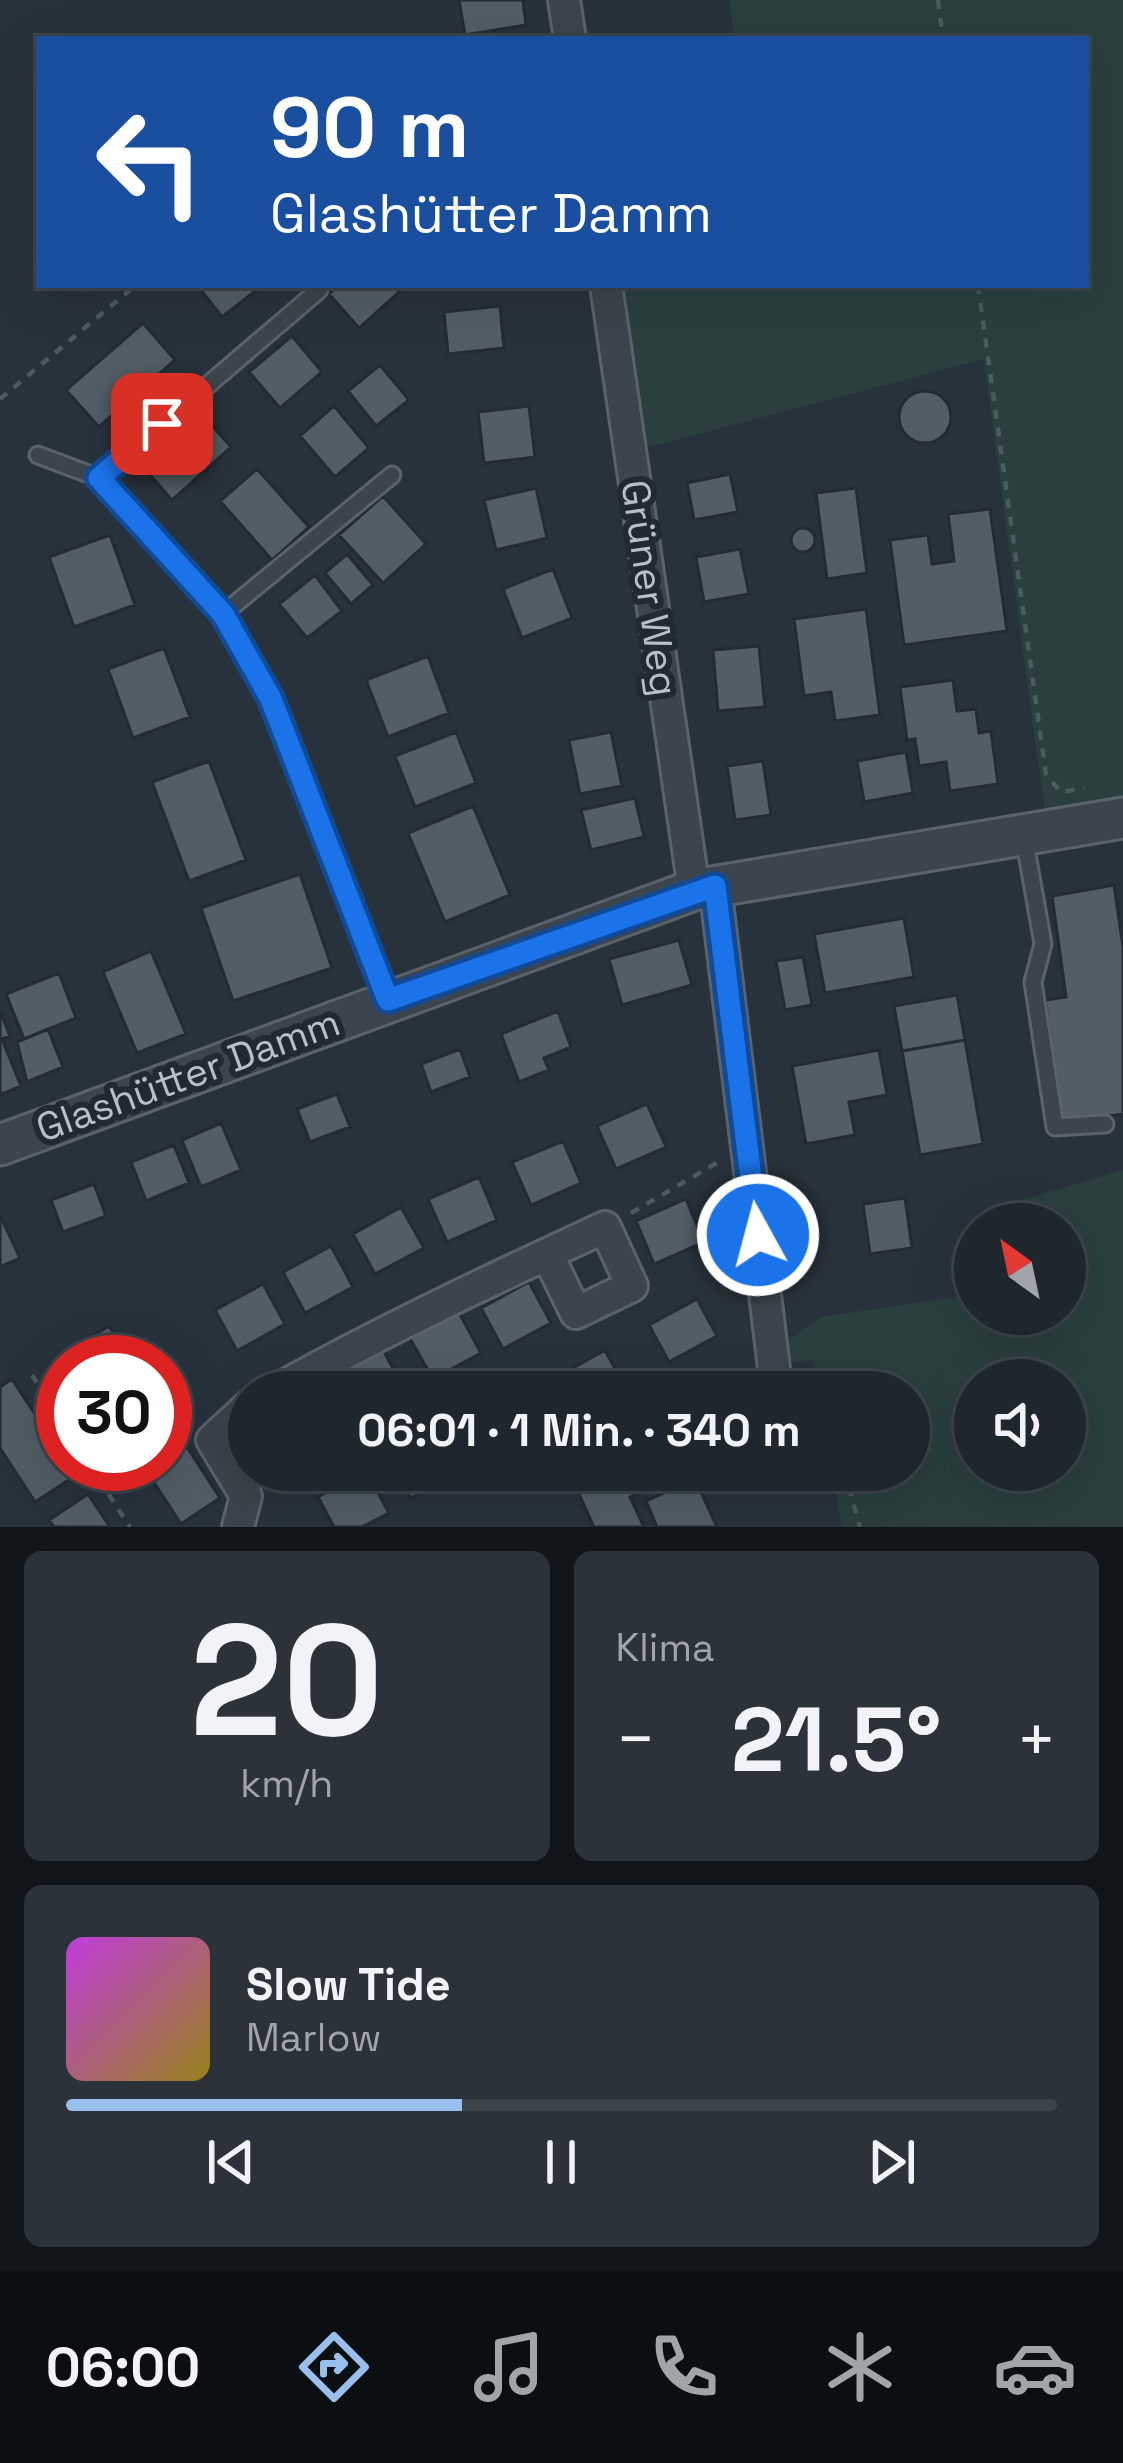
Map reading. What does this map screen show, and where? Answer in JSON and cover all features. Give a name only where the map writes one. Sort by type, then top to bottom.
[{"type":"street","points":[[564,0],[570,36]]},
{"type":"street","name":"Grüner Weg","points":[[606,288],[704,888]]},
{"type":"street","name":"Glashütter Damm","points":[[0,1144],[704,888],[1023,835],[1113,802]]},
{"type":"street","points":[[704,888],[746,1146],[774,1368]]},
{"type":"street","points":[[311,1371],[388,1328],[547,1254]]},
{"type":"street","points":[[228,1425],[212,1440],[228,1466]]},
{"type":"street","points":[[238,1527],[246,1496],[243,1491]]},
{"type":"lane","points":[[99,478],[320,290]]},
{"type":"lane","points":[[38,455],[99,478],[223,614],[271,699],[388,1000]]},
{"type":"lane","points":[[223,614],[392,475]]},
{"type":"lane","points":[[1023,835],[1043,944],[1033,982],[1055,1127],[1105,1124]]},
{"type":"path","points":[[938,0],[944,36]]},
{"type":"path","points":[[0,399],[132,288]]},
{"type":"path","points":[[978,288],[1046,776],[1061,792],[1113,802]]},
{"type":"path","points":[[648,1203],[746,1146]]},
{"type":"path","points":[[32,1375],[36,1381]]},
{"type":"path","points":[[107,1491],[130,1527]]},
{"type":"path","points":[[850,1491],[860,1527]]},
{"type":"green space","points":[[729,0],[1123,0],[1123,800],[1045,813],[984,359],[641,449],[621,288],[1089,288],[1089,36],[735,36]]},
{"type":"green space","points":[[1123,1170],[1123,1527],[842,1527],[836,1491],[930,1491],[930,1371],[816,1371],[814,1360],[752,1365],[822,1317],[954,1297],[954,1335],[1086,1335],[1086,1203],[1022,1203]]},
{"type":"building","points":[[459,0],[523,0],[526,25],[465,35]]},
{"type":"building","points":[[199,288],[259,288],[222,317]]},
{"type":"building","points":[[336,288],[400,291],[359,328],[329,294]]},
{"type":"building","points":[[500,306],[504,348],[448,354],[444,312]]},
{"type":"building","points":[[143,323],[175,360],[99,427],[66,390]]},
{"type":"building","points":[[292,336],[322,372],[280,408],[249,372]]},
{"type":"building","points":[[380,365],[409,400],[376,426],[348,391]]},
{"type":"building","points":[[925,391],[944,398],[951,417],[944,436],[925,443],[906,436],[899,417],[906,398]]},
{"type":"building","points":[[334,406],[369,448],[335,477],[300,436]]},
{"type":"building","points":[[529,406],[535,457],[484,463],[478,412]]},
{"type":"building","points":[[197,408],[231,447],[172,500],[137,460]]},
{"type":"building","points":[[257,469],[309,527],[272,560],[220,501]]},
{"type":"building","points":[[730,474],[738,512],[694,520],[687,483]]},
{"type":"building","points":[[536,488],[547,538],[496,550],[484,500]]},
{"type":"building","points":[[856,488],[867,573],[827,579],[816,493]]},
{"type":"building","points":[[383,496],[426,544],[383,583],[339,535]]},
{"type":"building","points":[[990,509],[1007,631],[904,645],[890,540],[928,535],[932,564],[954,561],[948,514]]},
{"type":"building","points":[[803,528],[815,540],[803,552],[791,540]]},
{"type":"building","points":[[110,535],[135,605],[74,627],[49,557]]},
{"type":"building","points":[[740,549],[749,594],[704,602],[696,557]]},
{"type":"building","points":[[347,554],[373,585],[351,604],[325,573]]},
{"type":"building","points":[[553,569],[572,618],[522,638],[503,589]]},
{"type":"building","points":[[315,575],[342,611],[307,638],[279,604]]},
{"type":"building","points":[[866,609],[880,715],[835,721],[831,692],[804,696],[794,619]]},
{"type":"building","points":[[759,646],[765,707],[718,711],[713,650]]},
{"type":"building","points":[[164,648],[190,717],[133,738],[108,669]]},
{"type":"building","points":[[428,656],[449,713],[388,737],[366,680]]},
{"type":"building","points":[[953,680],[957,711],[976,709],[979,733],[991,731],[998,784],[950,791],[946,762],[919,766],[915,739],[907,740],[900,687]]},
{"type":"building","points":[[456,732],[476,783],[415,807],[395,756]]},
{"type":"building","points":[[611,732],[622,786],[580,794],[569,740]]},
{"type":"building","points":[[906,752],[913,793],[864,802],[857,761]]},
{"type":"building","points":[[209,761],[246,860],[189,881],[152,782]]},
{"type":"building","points":[[763,761],[771,815],[735,820],[727,766]]},
{"type":"building","points":[[635,798],[644,837],[591,850],[581,810]]},
{"type":"building","points":[[473,806],[510,895],[445,922],[408,833]]},
{"type":"building","points":[[300,874],[332,968],[233,1001],[201,908]]},
{"type":"building","points":[[1114,885],[1123,947],[1123,1114],[1062,1123],[1045,1000],[1066,997],[1052,896]]},
{"type":"building","points":[[904,918],[914,977],[825,993],[814,934]]},
{"type":"building","points":[[679,940],[692,985],[622,1005],[609,959]]},
{"type":"building","points":[[151,951],[186,1034],[137,1053],[103,972]]},
{"type":"building","points":[[803,957],[812,1005],[785,1010],[776,961]]},
{"type":"building","points":[[59,973],[76,1018],[24,1039],[6,994]]},
{"type":"building","points":[[957,995],[965,1040],[902,1051],[894,1006]]},
{"type":"building","points":[[0,1011],[10,1036],[2,1039],[21,1086],[0,1095]]},
{"type":"building","points":[[558,1011],[571,1047],[544,1058],[549,1070],[519,1082],[501,1034]]},
{"type":"building","points":[[48,1029],[63,1067],[27,1082],[17,1042]]},
{"type":"building","points":[[965,1040],[983,1144],[920,1155],[902,1051]]},
{"type":"building","points":[[460,1049],[470,1077],[431,1092],[421,1064]]},
{"type":"building","points":[[879,1050],[887,1095],[849,1102],[855,1135],[806,1144],[792,1066]]},
{"type":"building","points":[[337,1094],[350,1127],[310,1142],[297,1109]]},
{"type":"building","points":[[647,1104],[666,1147],[616,1169],[597,1126]]},
{"type":"building","points":[[221,1123],[241,1170],[201,1187],[182,1140]]},
{"type":"building","points":[[563,1141],[581,1183],[531,1205],[512,1162]]},
{"type":"building","points":[[174,1145],[189,1183],[146,1201],[131,1162]]},
{"type":"building","points":[[479,1177],[497,1220],[447,1242],[428,1199]]},
{"type":"building","points":[[94,1184],[106,1216],[63,1232],[51,1200]]},
{"type":"building","points":[[905,1198],[912,1248],[870,1254],[863,1204]]},
{"type":"building","points":[[686,1199],[704,1242],[654,1264],[636,1221]]},
{"type":"building","points":[[401,1207],[424,1248],[375,1274],[353,1234]]},
{"type":"building","points":[[0,1215],[20,1258],[0,1267]]},
{"type":"building","points":[[331,1246],[353,1287],[305,1313],[283,1272]]},
{"type":"building","points":[[529,1282],[551,1323],[503,1349],[481,1308]]},
{"type":"building","points":[[263,1284],[285,1324],[237,1351],[215,1310]]},
{"type":"building","points":[[697,1299],[717,1336],[669,1362],[649,1325]]},
{"type":"building","points":[[458,1311],[481,1353],[448,1371],[428,1371],[409,1337]]},
{"type":"building","points":[[109,1326],[115,1335],[95,1335]]},
{"type":"building","points":[[383,1350],[394,1371],[344,1371]]},
{"type":"building","points":[[605,1350],[616,1371],[568,1371]]},
{"type":"building","points":[[12,1379],[36,1416],[36,1491],[52,1491],[35,1502],[0,1448],[0,1387]]},
{"type":"building","points":[[192,1455],[220,1498],[181,1524],[160,1491],[192,1491]]},
{"type":"building","points":[[329,1491],[377,1491],[389,1513],[362,1527],[334,1527],[318,1497]]},
{"type":"building","points":[[577,1491],[643,1491],[630,1497],[644,1527],[594,1527]]},
{"type":"building","points":[[668,1491],[700,1491],[717,1527],[657,1527],[646,1501]]},
{"type":"building","points":[[88,1494],[110,1527],[54,1527],[49,1520]]},
{"type":"route","points":[[162,424],[99,478],[223,614],[271,699],[388,1000],[592,925],[715,886],[758,1235]]}]
